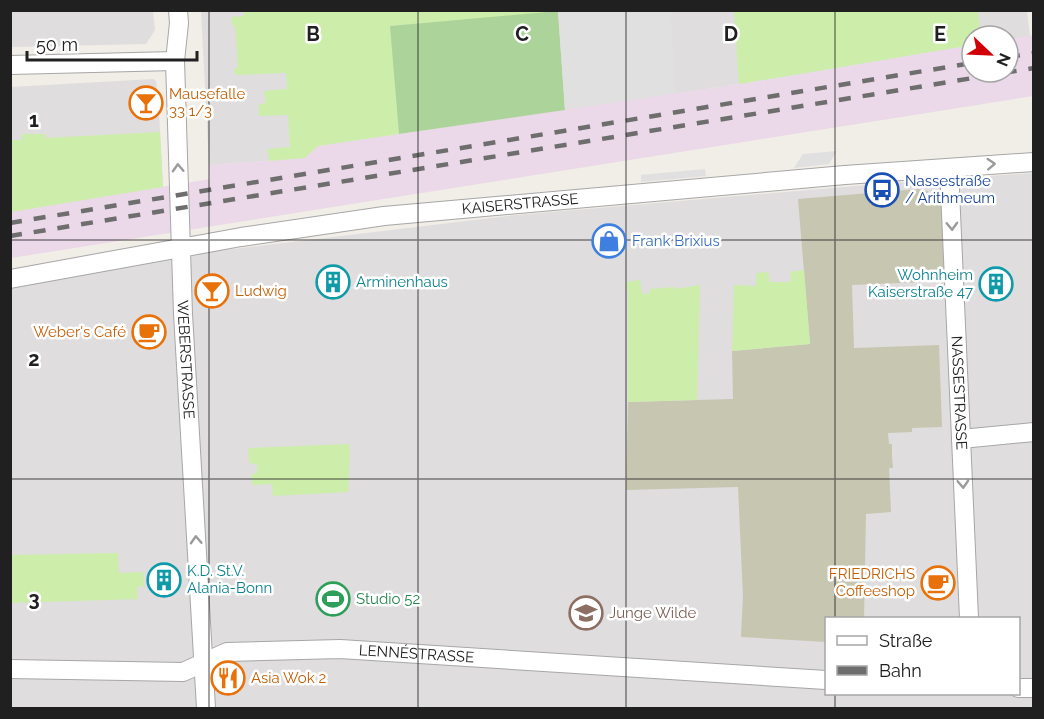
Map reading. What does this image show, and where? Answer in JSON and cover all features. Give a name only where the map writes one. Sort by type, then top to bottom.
[{"type":"street","name":"WEBERSTRASSE","points":[[178,10],[175,61],[181,247],[206,708]]},
{"type":"street","points":[[10,65],[175,61]]},
{"type":"street","name":"KAISERSTRASSE","points":[[10,279],[287,229],[384,216],[845,175],[1034,162]]},
{"type":"street","name":"NASSESTRASSE","points":[[949,168],[969,617]]},
{"type":"street","points":[[961,439],[1034,432]]},
{"type":"street","name":"LENNÉSTRASSE","points":[[10,669],[183,672],[227,652],[340,650],[825,680]]},
{"type":"shaded area","points":[[1027,10],[1030,36],[1020,37],[1020,24],[960,24],[960,47],[788,77],[565,110],[558,11],[391,26],[399,134],[318,146],[305,158],[209,165],[201,11]]},
{"type":"shaded area","points":[[10,11],[153,11],[155,30],[146,44],[11,47]]},
{"type":"shaded area","points":[[558,11],[671,11],[675,93],[565,110]]},
{"type":"shaded area","points":[[1033,35],[1033,96],[11,258],[11,212],[210,179],[209,165],[305,158],[318,146],[788,77],[960,47],[960,84],[1020,84],[1020,37]]},
{"type":"shaded area","points":[[153,79],[156,81],[158,94],[163,187],[11,212],[11,87]]},
{"type":"shaded area","points":[[837,151],[829,164],[794,168],[803,154]]},
{"type":"shaded area","points":[[705,169],[706,176],[641,182],[641,175]]},
{"type":"shaded area","points":[[1033,173],[1033,708],[11,708],[11,285],[183,255],[517,215]]},
{"type":"shaded area","points":[[918,189],[927,191],[941,201],[945,281],[852,285],[854,348],[939,345],[942,427],[912,428],[912,432],[888,433],[889,444],[892,444],[893,468],[889,468],[891,512],[866,514],[864,617],[825,617],[825,642],[741,637],[743,596],[738,487],[626,490],[628,402],[733,399],[732,351],[810,344],[798,199]]},
{"type":"green space","points":[[244,10],[564,11],[391,26],[399,134],[318,146],[305,158],[269,161],[267,149],[290,147],[288,115],[259,116],[259,104],[266,103],[264,91],[287,89],[286,73],[235,75],[234,68],[238,68],[235,26],[232,25],[231,17],[244,16]]},
{"type":"green space","points":[[558,11],[565,110],[399,134],[390,26]]},
{"type":"green space","points":[[734,11],[978,11],[980,24],[960,24],[960,47],[739,84]]},
{"type":"green space","points":[[160,132],[163,187],[11,212],[11,140],[22,140],[22,134],[45,134],[46,138]]},
{"type":"green space","points":[[804,270],[810,344],[732,351],[734,285],[756,286],[756,273],[768,272],[770,282],[791,282],[790,272]]},
{"type":"green space","points":[[640,280],[642,294],[650,293],[650,289],[675,287],[675,289],[700,285],[697,400],[628,402],[628,293],[626,282]]},
{"type":"green space","points":[[350,444],[348,492],[273,496],[272,484],[252,485],[251,474],[257,473],[257,464],[249,463],[248,448]]},
{"type":"green space","points":[[118,553],[119,573],[143,572],[144,586],[137,587],[138,599],[11,603],[11,555]]},
{"type":"railway","points":[[1020,55],[1034,53]]},
{"type":"railway","points":[[10,223],[960,65]]},
{"type":"railway","points":[[10,236],[1034,68]]},
{"type":"place","name":"Mausefalle 33 1/3","points":[[146,103]]},
{"type":"place","name":"Nassestraße / Arithmeum","points":[[882,190]]},
{"type":"place","name":"Frank Brixius","points":[[609,241]]},
{"type":"place","name":"Arminenhaus","points":[[333,282]]},
{"type":"place","name":"Wohnheim Kaiserstraße 47","points":[[996,284]]},
{"type":"place","name":"Ludwig","points":[[212,291]]},
{"type":"place","name":"Weber's Café","points":[[149,332]]},
{"type":"place","name":"K.D. St.V. Alania-Bonn","points":[[164,580]]},
{"type":"place","name":"FRIEDRICHS Coffeeshop","points":[[938,583]]},
{"type":"place","name":"Studio 52","points":[[333,599]]},
{"type":"place","name":"Junge Wilde","points":[[586,613]]},
{"type":"place","name":"Asia Wok 2","points":[[228,678]]}]
